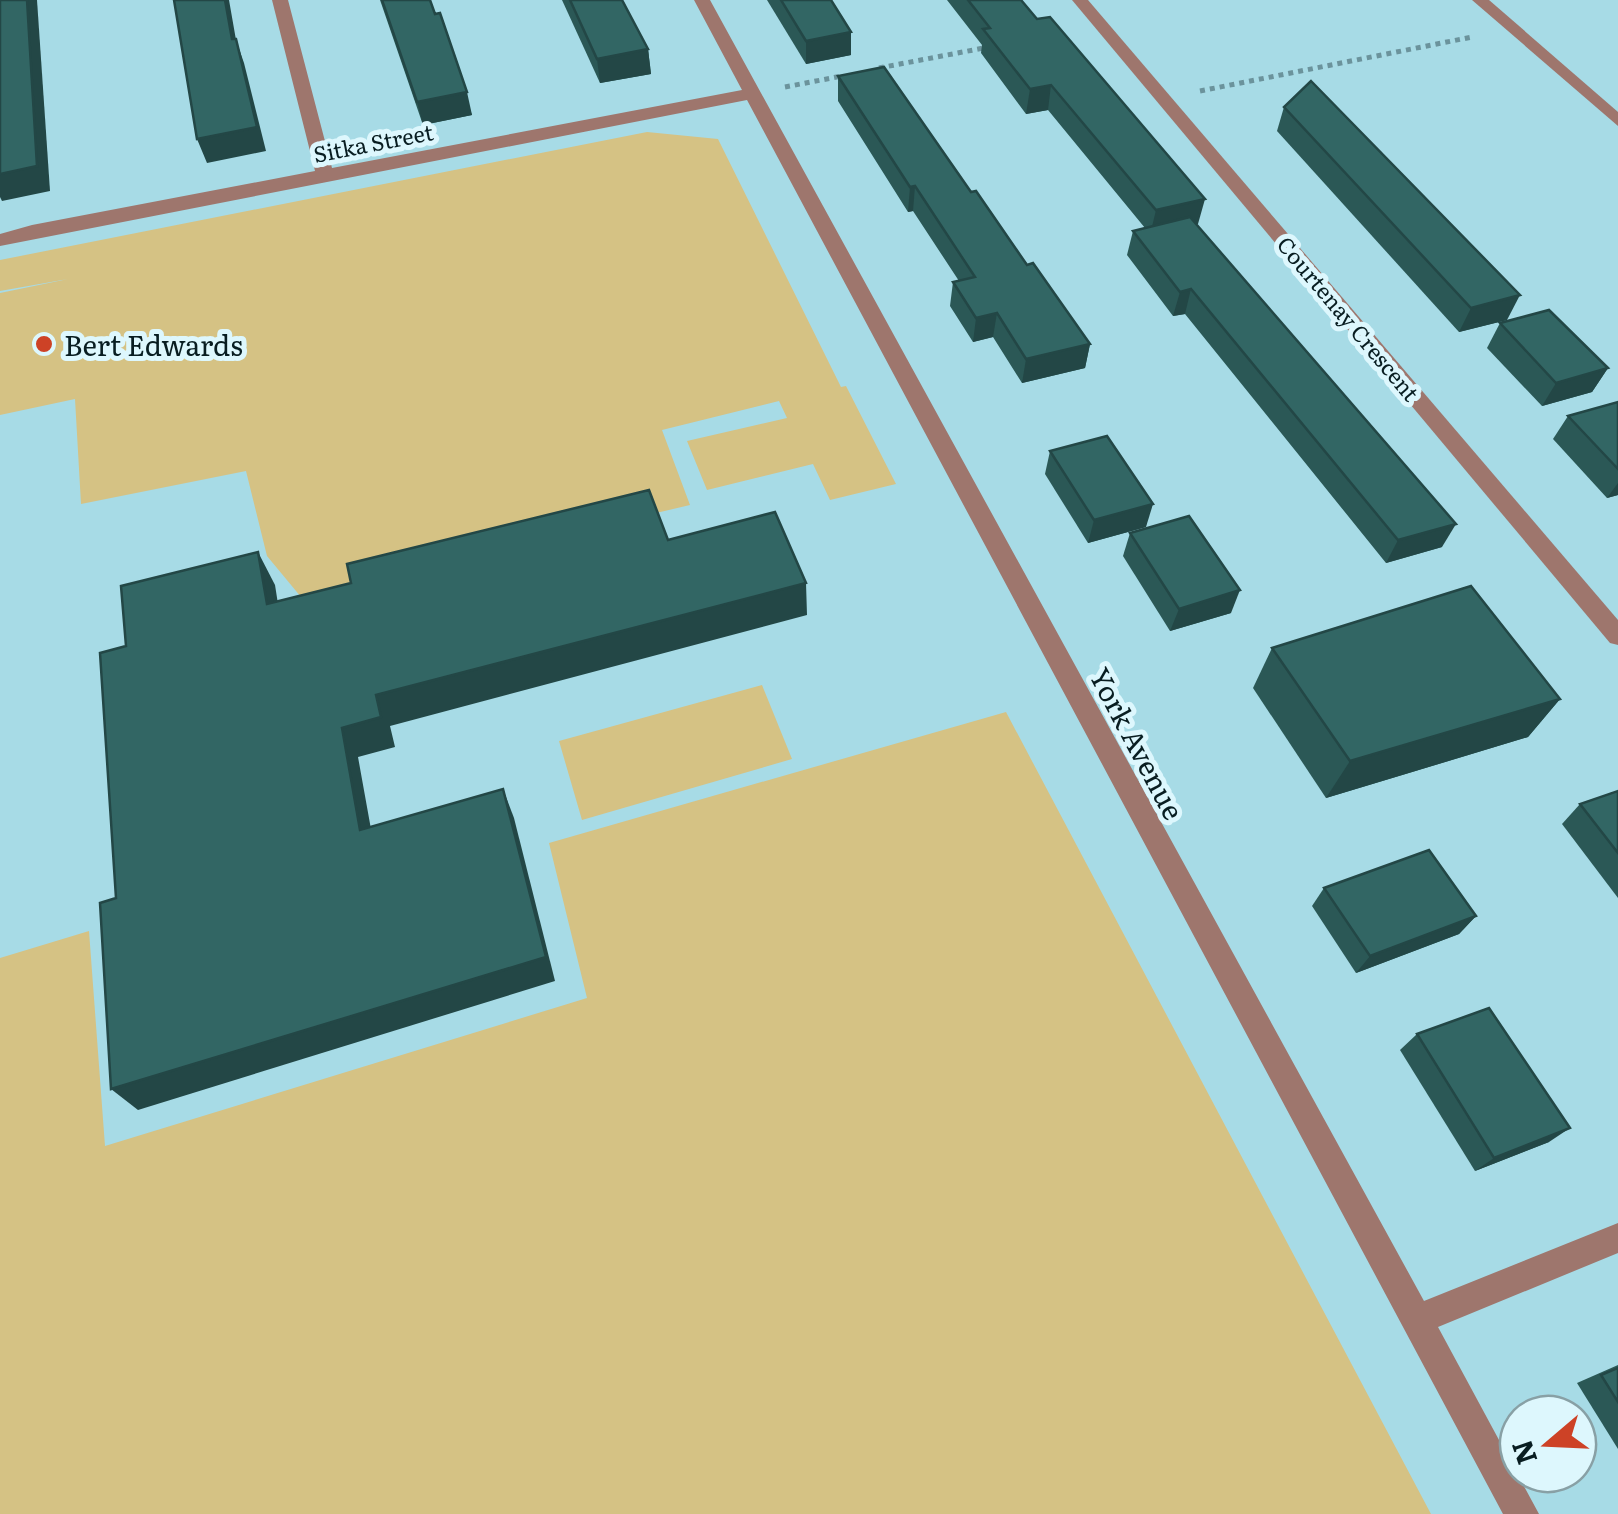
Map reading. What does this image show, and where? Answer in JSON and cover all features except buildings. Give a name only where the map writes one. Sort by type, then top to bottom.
[{"type":"street","points":[[280,0],[325,174]]},
{"type":"street","name":"York Avenue","points":[[702,0],[1522,1514]]},
{"type":"street","name":"Courtenay Crescent","points":[[1080,0],[1618,636]]},
{"type":"street","points":[[1480,0],[1618,121]]},
{"type":"street","name":"Sitka Street","points":[[0,240],[755,93]]},
{"type":"street","points":[[1415,1321],[1618,1238]]},
{"type":"path","points":[[1164,98],[1513,28]]},
{"type":"path","points":[[870,70],[1005,44]]},
{"type":"path","points":[[755,93],[851,74]]},
{"type":"shaded area","points":[[647,132],[718,139],[841,387],[846,386],[896,484],[830,500],[813,464],[707,490],[687,441],[787,418],[779,401],[662,430],[690,505],[301,597],[267,556],[246,471],[81,504],[75,399],[0,415],[0,293],[68,279],[0,291],[0,260]]},
{"type":"shaded area","points":[[762,685],[792,759],[582,820],[559,741]]},
{"type":"shaded area","points":[[1006,712],[1431,1514],[0,1514],[0,958],[89,931],[105,1146],[587,998],[549,843]]},
{"type":"place","name":"Bert Edwards","points":[[44,344]]}]
